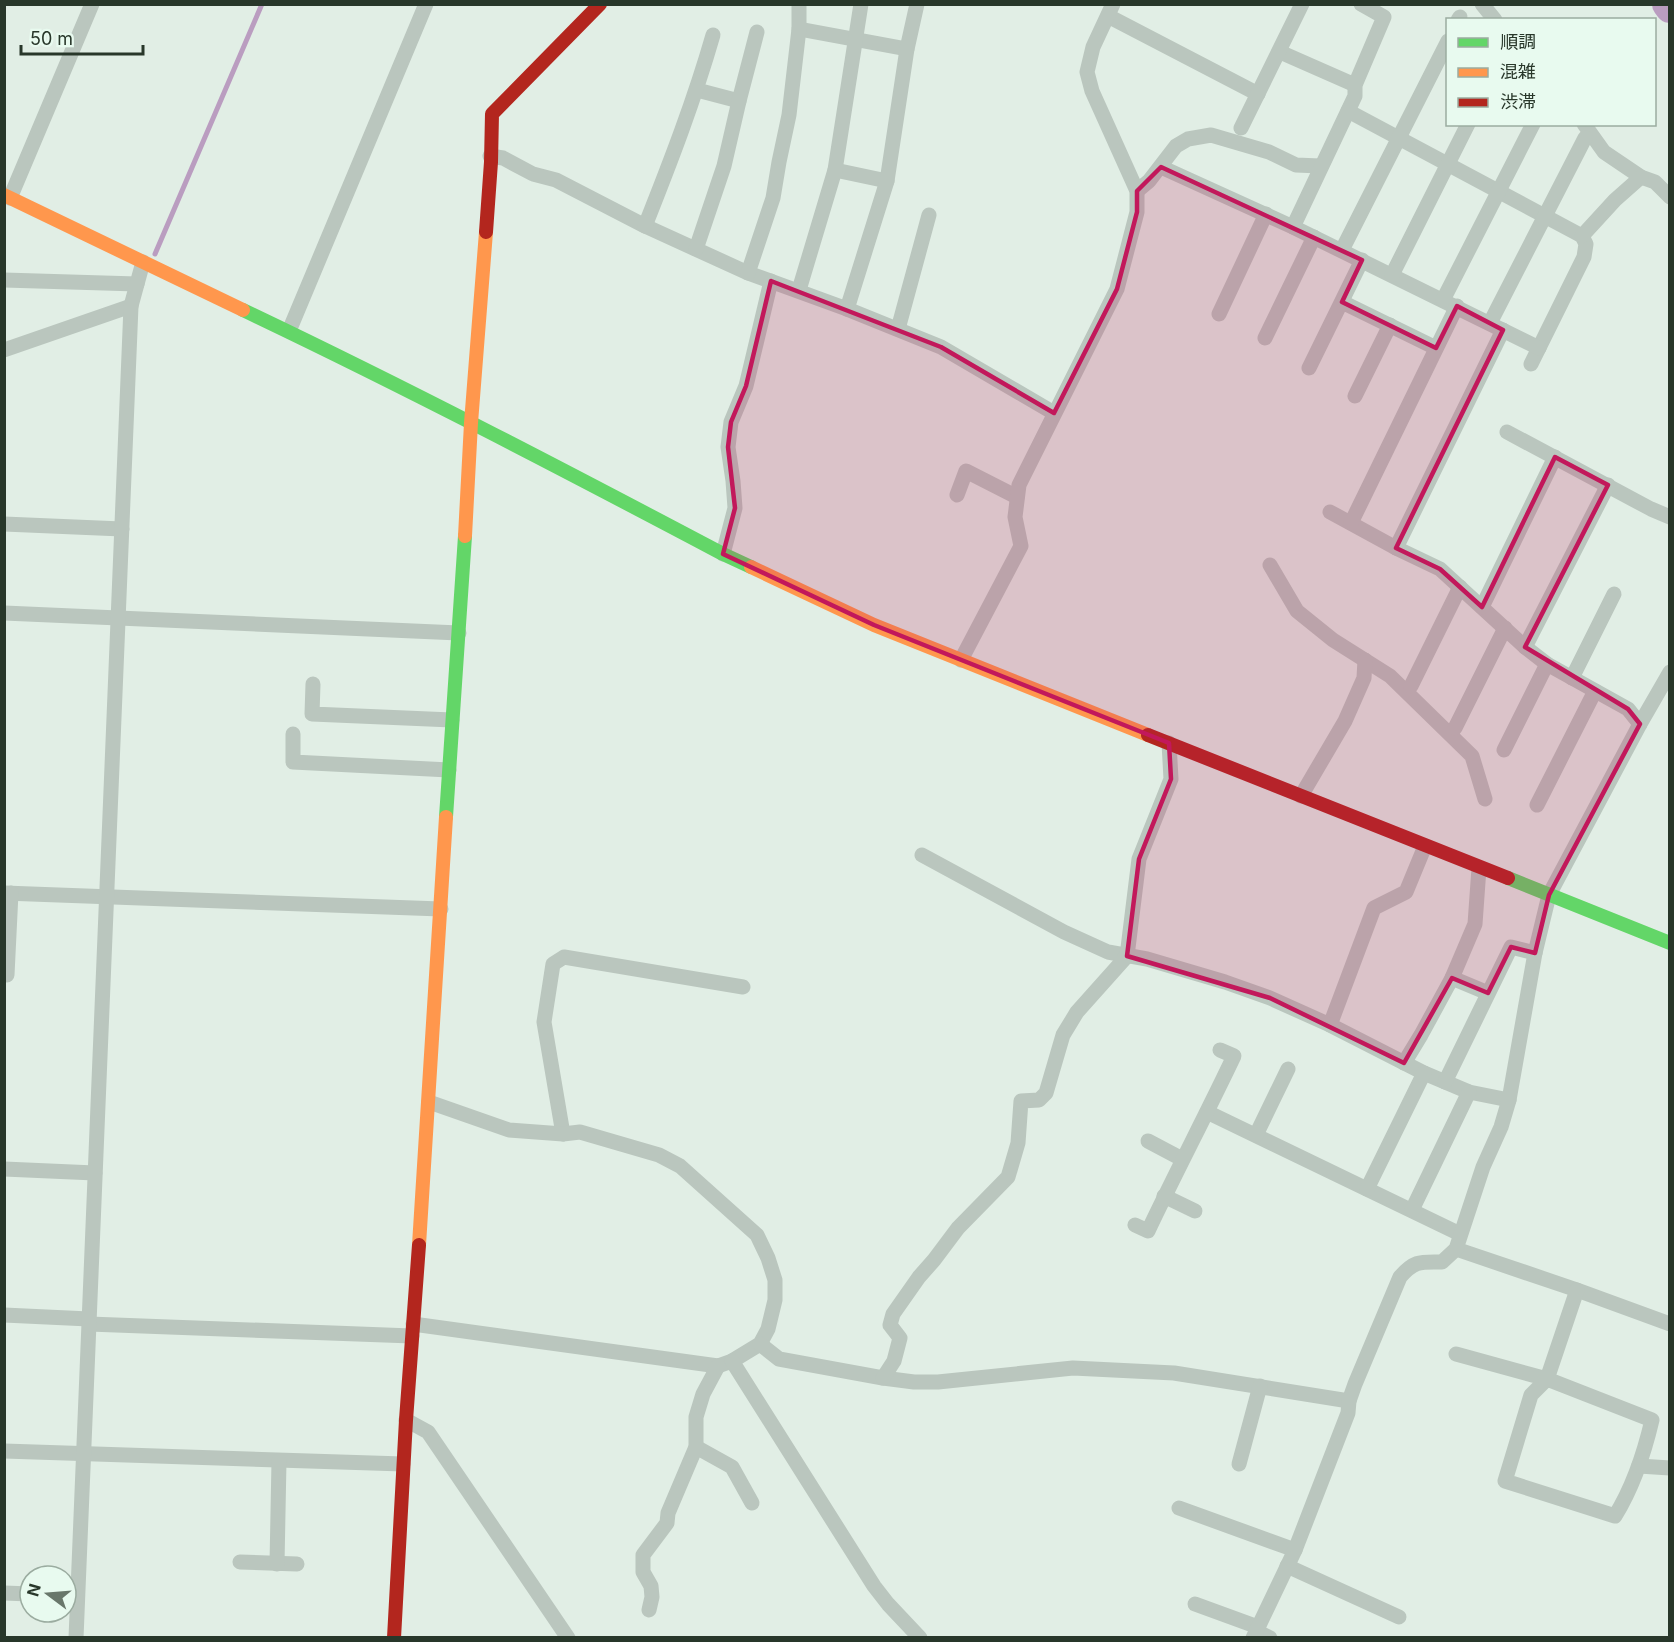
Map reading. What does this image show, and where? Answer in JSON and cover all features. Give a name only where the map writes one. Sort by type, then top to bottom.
[{"type":"street","points":[[92,4],[7,196],[289,331],[540,457],[723,554],[874,625],[1670,943]]},
{"type":"street","points":[[289,331],[426,4]]},
{"type":"street","points":[[394,1638],[403,1464],[429,1102],[448,770],[459,633],[492,114],[600,4]]},
{"type":"street","points":[[748,273],[773,198],[789,115],[799,29],[799,4]]},
{"type":"street","points":[[799,290],[835,170],[861,4]]},
{"type":"street","points":[[847,309],[887,181],[917,4]]},
{"type":"street","points":[[1293,226],[1355,96],[1355,86],[1384,17],[1361,4]]},
{"type":"street","points":[[1482,4],[1494,18]]},
{"type":"street","points":[[1241,128],[1280,52],[1296,6]]},
{"type":"street","points":[[961,660],[1021,546],[1015,516],[1019,485],[1117,289],[1137,212],[1137,190],[1092,91],[1087,72],[1093,47],[1110,10],[1258,94]]},
{"type":"street","points":[[799,29],[908,49]]},
{"type":"street","points":[[696,249],[724,166],[757,32]]},
{"type":"street","points":[[645,226],[697,90],[713,35]]},
{"type":"street","points":[[1342,250],[1446,45]]},
{"type":"street","points":[[1280,52],[1355,86]]},
{"type":"street","points":[[697,90],[739,101]]},
{"type":"street","points":[[1348,111],[1582,236],[1586,244],[1584,257],[1531,364]]},
{"type":"street","points":[[1392,275],[1467,126]]},
{"type":"street","points":[[1351,523],[1436,348],[1450,303],[1499,191],[1532,126]]},
{"type":"street","points":[[1396,548],[1585,131],[1604,152],[1641,177],[1655,182],[1670,197]]},
{"type":"street","points":[[1137,190],[1149,181],[1176,146],[1188,139],[1211,135],[1269,152],[1296,165],[1320,166]]},
{"type":"street","points":[[490,163],[503,158],[533,174],[556,180],[645,226],[748,273],[799,290],[941,347],[1054,414]]},
{"type":"street","points":[[1161,167],[1293,226],[1539,348]]},
{"type":"street","points":[[835,170],[887,181]]},
{"type":"street","points":[[1582,236],[1615,200],[1641,177]]},
{"type":"street","points":[[1219,314],[1266,214]]},
{"type":"street","points":[[898,329],[929,215]]},
{"type":"street","points":[[1265,338],[1314,237]]},
{"type":"street","points":[[1309,368],[1362,260]]},
{"type":"street","points":[[75,1564],[84,1454],[131,306],[143,262]]},
{"type":"street","points":[[4,280],[137,284]]},
{"type":"street","points":[[723,554],[735,508],[728,447],[731,422],[746,386],[771,280]]},
{"type":"street","points":[[1342,302],[1436,348]]},
{"type":"street","points":[[4,350],[131,306]]},
{"type":"street","points":[[1355,396],[1390,325]]},
{"type":"street","points":[[1507,432],[1670,517]]},
{"type":"street","points":[[1482,607],[1554,457]]},
{"type":"street","points":[[957,495],[966,471],[1017,497]]},
{"type":"street","points":[[1525,647],[1608,485]]},
{"type":"street","points":[[1330,512],[1396,548],[1440,568],[1525,647],[1547,664],[1628,709],[1640,724]]},
{"type":"street","points":[[4,524],[122,530]]},
{"type":"street","points":[[1270,565],[1297,611],[1333,640],[1390,676],[1472,756],[1485,799]]},
{"type":"street","points":[[1411,686],[1460,587]]},
{"type":"street","points":[[1572,678],[1614,594]]},
{"type":"street","points":[[4,613],[459,633]]},
{"type":"street","points":[[1455,728],[1505,628]]},
{"type":"street","points":[[1301,796],[1345,721],[1364,678],[1365,660]]},
{"type":"street","points":[[1504,750],[1547,664]]},
{"type":"street","points":[[1195,1604],[1259,1633],[1348,1413],[1349,1401],[1355,1384],[1400,1276],[1409,1266],[1418,1263],[1442,1262],[1456,1249],[1483,1167],[1501,1127],[1509,1100],[1535,953],[1549,895],[1670,672]]},
{"type":"street","points":[[313,684],[312,714],[453,720]]},
{"type":"street","points":[[1537,805],[1595,691]]},
{"type":"street","points":[[293,734],[293,762],[448,770]]},
{"type":"street","points":[[883,1378],[894,1361],[900,1338],[890,1325],[893,1314],[919,1276],[958,1228],[1008,1178],[1018,1143],[1021,1101],[1039,1100],[1046,1093],[1063,1035],[1077,1012],[1127,956],[1140,859],[1171,779],[1169,743]]},
{"type":"street","points":[[1330,1025],[1374,908],[1407,892],[1425,846]]},
{"type":"street","points":[[922,855],[1064,932],[1108,952],[1147,958],[1270,998],[1445,1082],[1469,1092],[1509,1100]]},
{"type":"street","points":[[1404,1062],[1452,978],[1475,924],[1479,868]]},
{"type":"street","points":[[7,975],[8,893],[441,909]]},
{"type":"street","points":[[1445,1082],[1511,947],[1535,953]]},
{"type":"street","points":[[562,1134],[544,1022],[553,964],[564,957],[743,987]]},
{"type":"street","points":[[1452,978],[1488,993]]},
{"type":"street","points":[[1135,1225],[1148,1231],[1207,1112],[1234,1056],[1220,1050]]},
{"type":"street","points":[[1256,1135],[1288,1069]]},
{"type":"street","points":[[1367,1189],[1424,1073]]},
{"type":"street","points":[[1412,1210],[1469,1092]]},
{"type":"street","points":[[429,1102],[509,1130],[562,1134],[580,1132],[659,1155],[680,1166],[757,1235],[768,1258],[775,1280],[776,1300],[768,1329],[760,1344],[725,1364],[703,1394],[696,1417],[696,1447],[668,1513],[667,1523],[643,1555],[642,1572],[651,1586],[652,1597],[649,1610]]},
{"type":"street","points":[[1207,1112],[1460,1234]]},
{"type":"street","points":[[1148,1141],[1182,1159]]},
{"type":"street","points":[[4,1169],[95,1173]]},
{"type":"street","points":[[1164,1196],[1195,1211]]},
{"type":"street","points":[[1456,1249],[1670,1324]]},
{"type":"street","points":[[1456,1353],[1546,1379],[1652,1420],[1644,1455],[1615,1516],[1505,1481],[1531,1395],[1546,1379],[1577,1290]]},
{"type":"street","points":[[4,1315],[89,1321],[412,1330],[725,1364],[874,1586],[920,1638]]},
{"type":"street","points":[[760,1344],[779,1359],[914,1382],[938,1382],[1073,1368],[1174,1373],[1349,1401]]},
{"type":"street","points":[[1239,1464],[1260,1386]]},
{"type":"street","points":[[406,1420],[428,1432],[568,1638]]},
{"type":"street","points":[[696,1447],[732,1467],[752,1503]]},
{"type":"street","points":[[4,1451],[403,1464]]},
{"type":"street","points":[[277,1564],[279,1461]]},
{"type":"street","points":[[1639,1466],[1670,1468]]},
{"type":"street","points":[[1179,1508],[1294,1550]]},
{"type":"street","points":[[240,1562],[297,1564]]},
{"type":"street","points":[[1287,1566],[1399,1617]]},
{"type":"highlighted area","points":[[1161,167],[1362,260],[1342,302],[1436,348],[1457,306],[1503,330],[1396,548],[1440,569],[1482,607],[1555,457],[1608,485],[1525,647],[1628,709],[1640,724],[1549,895],[1535,953],[1511,947],[1488,993],[1452,978],[1404,1063],[1270,998],[1127,956],[1139,859],[1171,779],[1169,743],[874,625],[723,554],[735,508],[728,447],[731,422],[746,386],[771,281],[941,347],[1054,413],[1117,289],[1137,212],[1137,191]]},
{"type":"waterway","points":[[155,254],[262,4]]},
{"type":"waterway","points":[[1667,4],[1670,8]]},
{"type":"traffic: fast","points":[[243,310],[424,399],[751,567]]},
{"type":"traffic: fast","points":[[446,817],[465,536]]},
{"type":"traffic: fast","points":[[1508,878],[1670,943]]},
{"type":"traffic: slow","points":[[4,195],[243,310]]},
{"type":"traffic: slow","points":[[465,536],[471,423],[486,232]]},
{"type":"traffic: slow","points":[[751,567],[874,625],[1148,735]]},
{"type":"traffic: slow","points":[[419,1245],[446,817]]},
{"type":"traffic: jam","points":[[486,232],[492,114],[600,4]]},
{"type":"traffic: jam","points":[[1148,735],[1508,878]]},
{"type":"traffic: jam","points":[[394,1638],[406,1420],[419,1245]]}]
